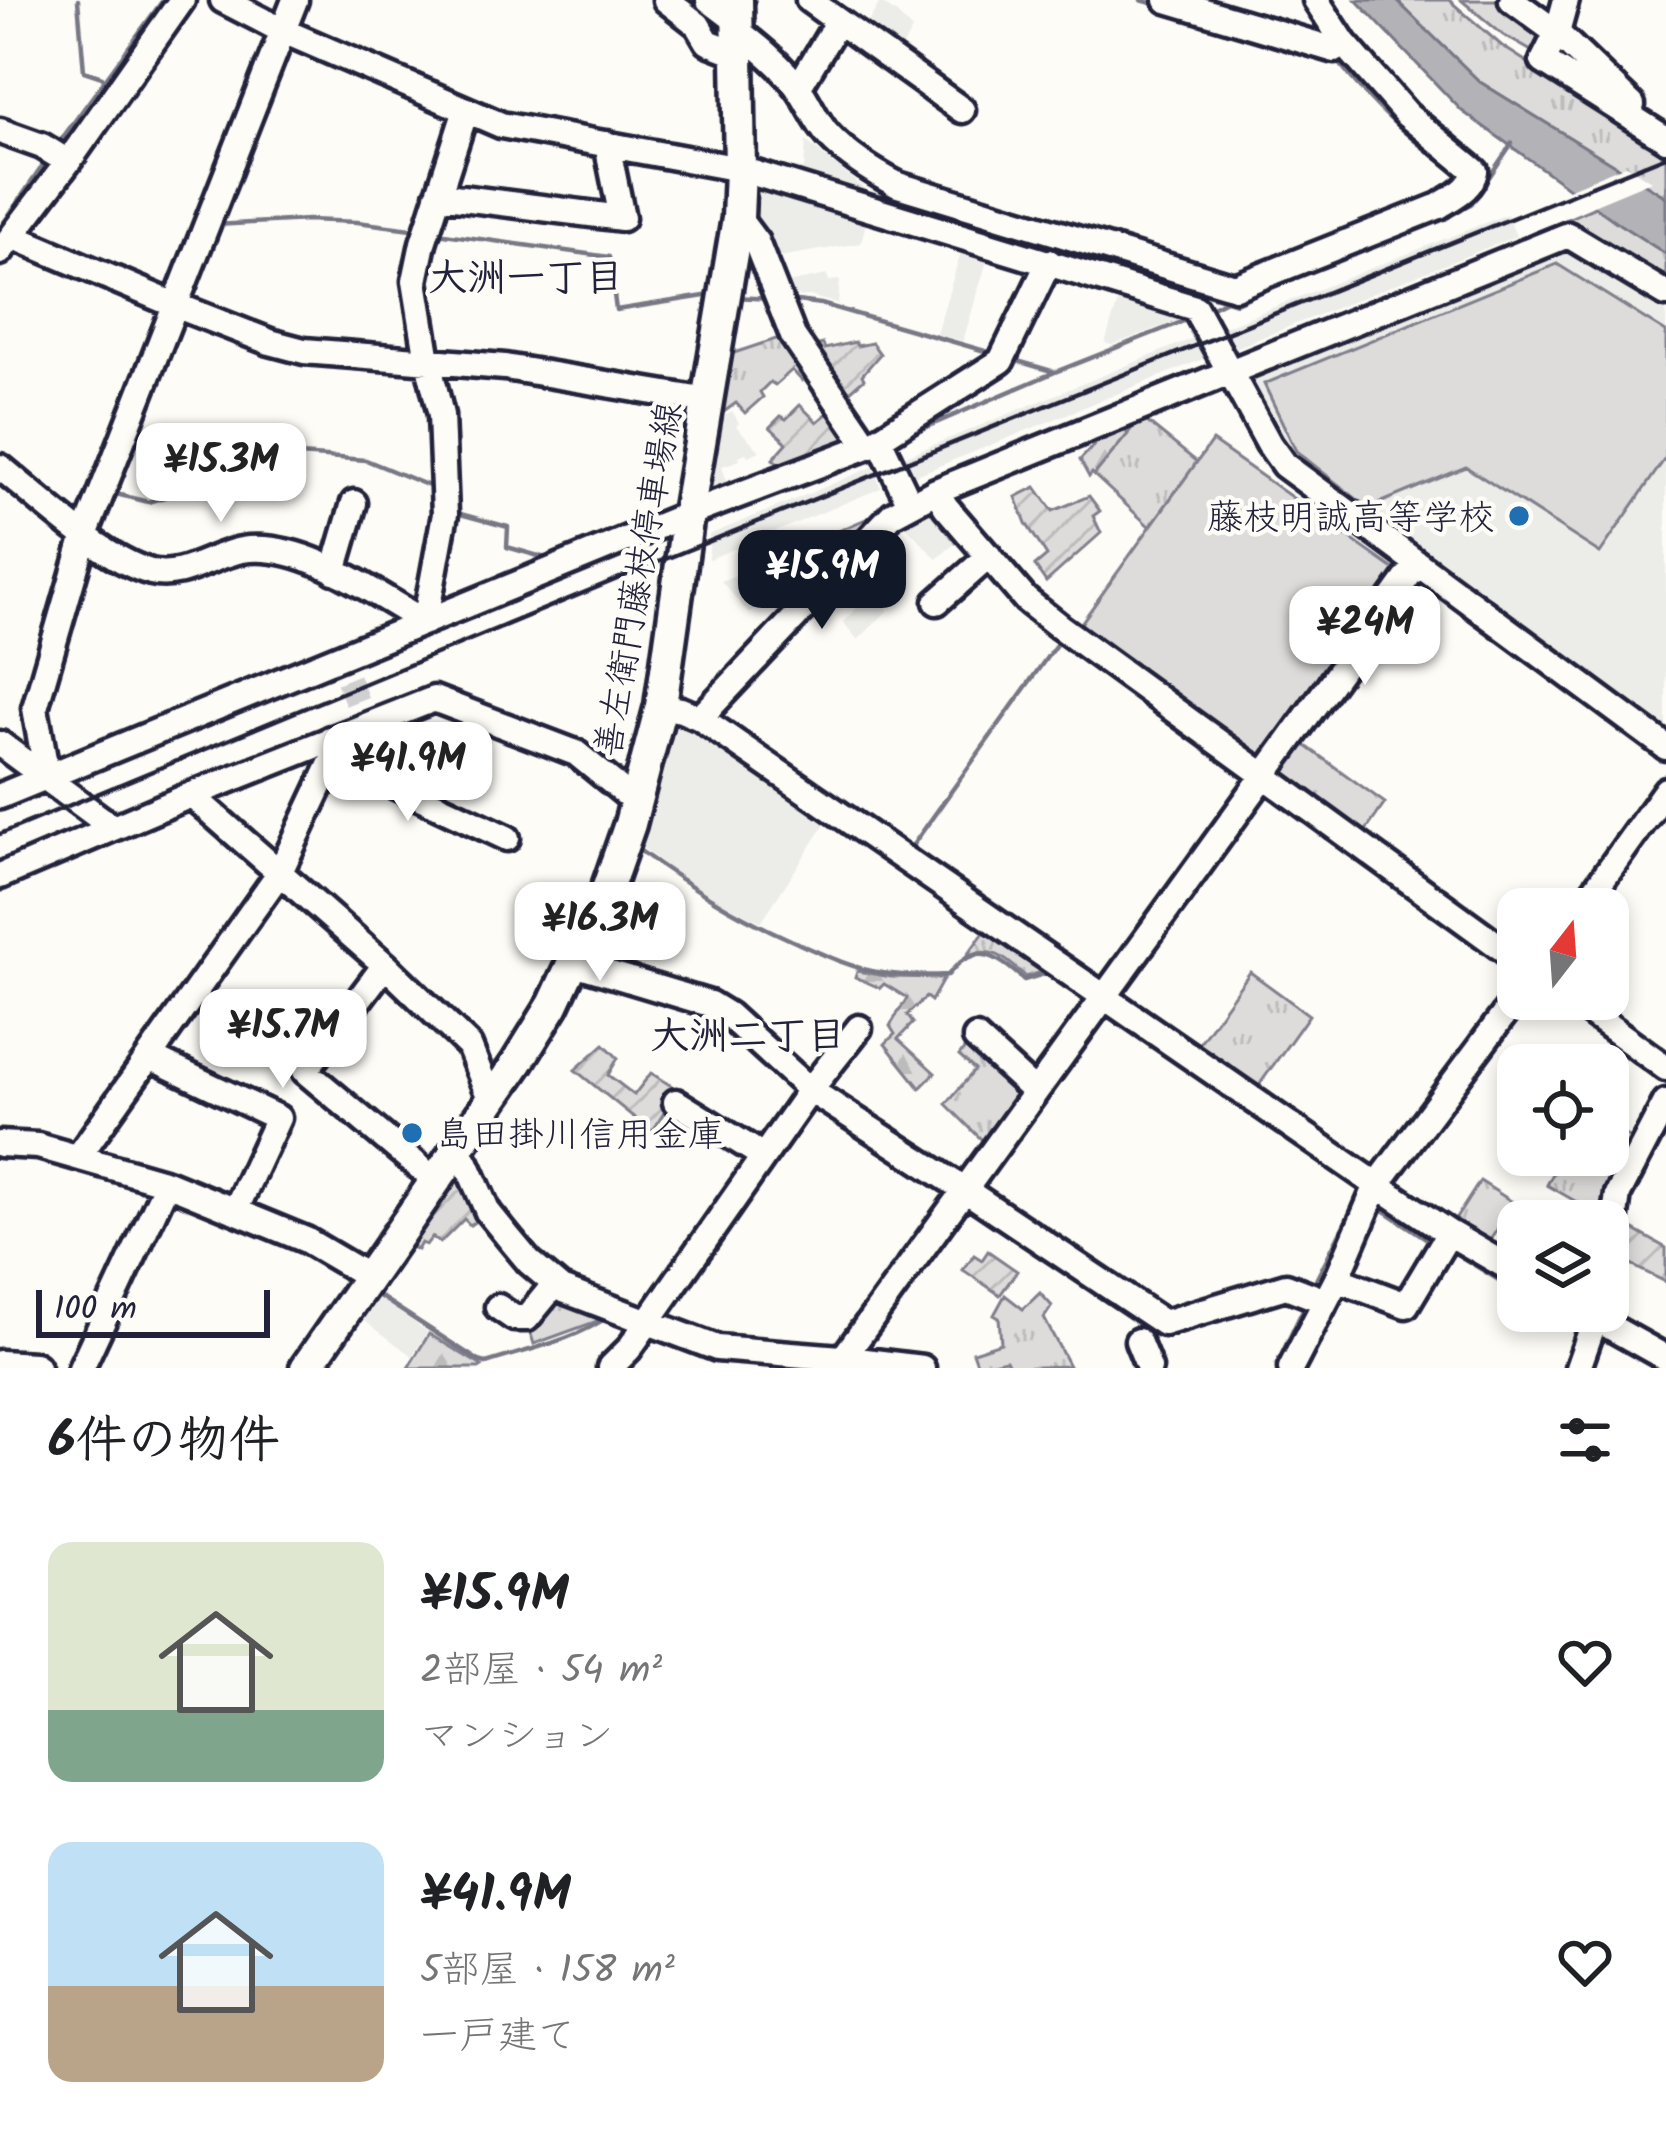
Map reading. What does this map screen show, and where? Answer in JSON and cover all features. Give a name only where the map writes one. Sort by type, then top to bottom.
[{"type":"main road","name":"善左衛門藤枝停車場線","points":[[306,1368],[553,1005],[608,887],[636,802],[661,706],[737,218],[741,36]]},
{"type":"main road","points":[[0,1366],[34,1368]]},
{"type":"street","points":[[182,0],[6,244],[304,351],[505,367],[708,401]]},
{"type":"street","points":[[224,0],[501,125],[740,169],[1056,249],[1235,287],[1438,206],[1471,182],[1475,171],[1407,116],[1333,46],[1316,0]]},
{"type":"street","points":[[46,776],[35,708],[85,535],[295,0]]},
{"type":"street","points":[[666,0],[698,25],[708,42],[741,36]]},
{"type":"street","points":[[710,0],[741,36],[770,56],[831,138],[868,169],[1198,312],[1284,465],[1666,747]]},
{"type":"street","points":[[809,0],[962,110]]},
{"type":"street","points":[[1166,0],[1333,46]]},
{"type":"street","points":[[1512,0],[1557,33]]},
{"type":"street","points":[[1566,0],[1544,62],[1666,138]]},
{"type":"street","points":[[798,88],[838,20]]},
{"type":"street","points":[[425,622],[445,514],[441,415],[415,281],[466,110]]},
{"type":"street","points":[[0,131],[42,146],[68,162]]},
{"type":"street","points":[[438,195],[622,218],[608,145]]},
{"type":"street","points":[[737,218],[756,242],[793,336],[878,445],[910,503]]},
{"type":"street","points":[[700,718],[893,514],[936,490],[1568,235],[1666,294]]},
{"type":"street","points":[[0,796],[344,668],[425,622],[688,514],[878,445],[1003,356],[1056,249]]},
{"type":"street","points":[[0,467],[85,535],[153,573],[181,572],[248,549],[280,550],[314,560],[425,622]]},
{"type":"street","points":[[936,490],[1026,600],[1497,944]]},
{"type":"street","points":[[334,571],[354,503]]},
{"type":"street","points":[[937,602],[989,556]]},
{"type":"street","points":[[838,1363],[1418,565]]},
{"type":"street","points":[[79,1157],[280,872],[332,748],[363,716],[434,699],[576,753],[636,802]]},
{"type":"street","points":[[661,706],[700,718],[1378,1185],[1497,1262]]},
{"type":"street","points":[[0,743],[112,827]]},
{"type":"street","points":[[0,876],[190,794],[332,748],[507,838]]},
{"type":"street","points":[[1596,888],[1666,790]]},
{"type":"street","points":[[190,794],[385,964],[469,1046],[491,1101]]},
{"type":"street","points":[[574,963],[710,1004],[810,1090],[1164,1323],[1286,1286],[1406,1304],[1449,1233]]},
{"type":"street","points":[[385,964],[305,1071],[436,1180]]},
{"type":"street","points":[[1291,1368],[1378,1185],[1500,1020]]},
{"type":"street","points":[[1601,1020],[1666,1068]]},
{"type":"street","points":[[610,1368],[629,1349],[810,1090],[859,1028]]},
{"type":"street","points":[[976,1038],[1035,1092]]},
{"type":"street","points":[[150,1057],[278,1118],[236,1211]]},
{"type":"street","points":[[676,1102],[763,1156]]},
{"type":"street","points":[[1617,1200],[1666,1102]]},
{"type":"street","points":[[0,1144],[38,1146],[167,1183],[306,1240],[369,1277]]},
{"type":"street","points":[[455,1152],[466,1162],[488,1212],[529,1262],[561,1289],[647,1321],[713,1358],[922,1368]]},
{"type":"street","points":[[81,1368],[167,1183]]},
{"type":"street","points":[[498,1307],[514,1318],[527,1318],[555,1284]]},
{"type":"street","points":[[1578,1368],[1587,1332]]},
{"type":"street","points":[[1622,1332],[1666,1358]]},
{"type":"street","points":[[1138,1341],[1149,1368]]},
{"type":"shaded area","points":[[1356,0],[1396,0],[1480,82],[1666,197],[1666,254],[1462,111]]},
{"type":"shaded area","points":[[880,2],[912,30],[897,56],[864,30]]},
{"type":"shaded area","points":[[806,141],[867,191],[864,197],[785,174],[787,167],[804,169]]},
{"type":"shaded area","points":[[758,182],[868,214],[861,243],[768,259],[753,217]]},
{"type":"shaded area","points":[[1507,214],[1516,236],[1233,349],[1224,327]]},
{"type":"shaded area","points":[[963,246],[989,254],[963,341],[936,334]]},
{"type":"shaded area","name":"藤枝明誠高等学校","points":[[1564,247],[1666,306],[1666,734],[1291,456],[1241,373]]},
{"type":"shaded area","points":[[827,275],[829,281],[840,280],[838,304],[810,296],[787,297],[782,284]]},
{"type":"shaded area","points":[[1121,292],[1182,319],[1112,345],[1105,343]]},
{"type":"shaded area","points":[[1194,338],[1203,359],[914,476],[906,456]]},
{"type":"shaded area","points":[[732,411],[739,423],[736,426],[760,451],[722,466],[729,490],[709,499],[722,418]]},
{"type":"shaded area","points":[[873,467],[881,488],[709,559],[709,535]]},
{"type":"shaded area","points":[[933,508],[962,537],[937,559],[900,520],[914,510],[920,516]]},
{"type":"shaded area","points":[[802,547],[817,582],[784,616],[768,599],[749,614],[721,581]]},
{"type":"shaded area","points":[[862,555],[898,595],[858,640],[843,622],[858,606],[834,583]]},
{"type":"shaded area","points":[[684,722],[828,820],[761,922],[701,892],[641,847],[674,725]]},
{"type":"shaded area","points":[[375,1296],[428,1332],[412,1356],[361,1318]]},
{"type":"green space","points":[[1396,0],[1449,0],[1502,46],[1666,151],[1666,197],[1480,82]]},
{"type":"green space","points":[[1461,0],[1506,0],[1552,33],[1542,57],[1503,35]]},
{"type":"green space","points":[[1595,207],[1666,254],[1666,281],[1565,220]]},
{"type":"green space","name":"藤枝明誠高等学校","points":[[1557,264],[1666,332],[1666,457],[1600,553],[1466,467],[1368,508],[1296,451],[1264,384]]},
{"type":"green space","points":[[782,337],[809,375],[802,381],[792,370],[775,385],[770,382],[760,392],[763,397],[745,413],[736,403],[721,414],[731,354]]},
{"type":"green space","points":[[855,342],[857,346],[872,343],[880,354],[862,375],[864,379],[843,397],[811,347]]},
{"type":"green space","points":[[800,405],[817,422],[829,412],[854,440],[787,471],[773,459],[787,443],[770,427]]},
{"type":"green space","points":[[1141,417],[1197,462],[1150,527],[1094,475]]},
{"type":"green space","points":[[1117,422],[1128,434],[1089,477],[1080,460]]},
{"type":"green space","points":[[1212,441],[1395,570],[1262,756],[1079,626]]},
{"type":"green space","points":[[1036,487],[1053,511],[1089,496],[1100,511],[1093,516],[1101,533],[1046,582],[1035,566],[1047,556],[1016,497]]},
{"type":"green space","points":[[877,514],[817,582],[802,547]]},
{"type":"green space","points":[[1299,741],[1385,803],[1363,835],[1277,772]]},
{"type":"green space","points":[[988,927],[1051,969],[1026,977],[992,953],[967,955]]},
{"type":"green space","points":[[857,971],[944,978],[931,1001],[926,997],[907,1015],[913,1023],[898,1039],[935,1073],[920,1088],[885,1044],[895,1034],[890,1026],[907,998],[884,984],[880,988],[855,977]]},
{"type":"green space","points":[[1250,972],[1309,1015],[1257,1088],[1198,1045]]},
{"type":"green space","points":[[604,1044],[618,1058],[608,1075],[634,1095],[651,1073],[678,1090],[652,1132],[575,1070]]},
{"type":"green space","points":[[968,1044],[1024,1093],[987,1145],[946,1104],[975,1070],[959,1056]]},
{"type":"green space","points":[[461,1172],[482,1217],[470,1225],[464,1219],[440,1243],[432,1237],[417,1250],[408,1245]]},
{"type":"green space","points":[[1552,1176],[1617,1176],[1603,1200],[1573,1200],[1547,1185]]},
{"type":"green space","points":[[1480,1181],[1509,1200],[1497,1200],[1497,1229],[1487,1245],[1453,1223]]},
{"type":"green space","points":[[1629,1227],[1666,1248],[1666,1282],[1629,1264]]},
{"type":"green space","points":[[988,1251],[1017,1271],[1000,1295],[963,1270],[974,1255],[982,1260]]},
{"type":"green space","points":[[1040,1293],[1052,1306],[1044,1318],[1069,1366],[1010,1368],[1006,1360],[978,1366],[973,1352],[1001,1343],[999,1318],[994,1315],[1005,1295],[1023,1309]]},
{"type":"green space","points":[[553,1294],[603,1314],[603,1319],[534,1344],[527,1322]]},
{"type":"green space","points":[[429,1334],[482,1366],[408,1368]]},
{"type":"pier","points":[[1626,165],[1651,181],[1586,208],[1563,191]]},
{"type":"waterway","points":[[78,0],[84,71],[102,77]]},
{"type":"waterway","points":[[58,144],[163,0]]},
{"type":"waterway","points":[[1141,0],[1162,6]]},
{"type":"waterway","points":[[1303,0],[1324,37]]},
{"type":"waterway","points":[[703,14],[726,35]]},
{"type":"waterway","points":[[752,59],[778,83],[828,151]]},
{"type":"waterway","points":[[1337,60],[1396,125],[1465,178]]},
{"type":"waterway","points":[[1450,213],[1471,204],[1512,143]]},
{"type":"waterway","points":[[0,228],[48,158]]},
{"type":"waterway","points":[[841,163],[896,198],[1236,303],[1312,269]]},
{"type":"waterway","points":[[215,225],[308,220],[419,230]]},
{"type":"waterway","points":[[437,233],[609,257],[616,310],[711,295]]},
{"type":"waterway","points":[[735,297],[771,299]]},
{"type":"waterway","points":[[789,300],[821,304],[992,353]]},
{"type":"waterway","points":[[1204,311],[1226,300]]},
{"type":"waterway","points":[[1014,360],[1055,372],[1189,319]]},
{"type":"waterway","points":[[901,438],[1055,372]]},
{"type":"waterway","points":[[112,493],[148,502],[299,455],[366,460],[434,488]]},
{"type":"waterway","points":[[453,512],[508,527],[507,547],[549,559]]},
{"type":"waterway","points":[[910,849],[1060,639]]},
{"type":"waterway","points":[[639,850],[732,911],[848,964],[890,974],[948,975],[968,958],[986,955],[1024,980],[1047,973],[1088,1001]]},
{"type":"waterway","points":[[1106,1014],[1361,1191],[1314,1284]]},
{"type":"waterway","points":[[1385,1211],[1433,1243]]},
{"type":"waterway","points":[[1455,1253],[1497,1279]]},
{"type":"waterway","points":[[376,1294],[486,1363],[567,1338],[610,1315]]},
{"type":"waterway","points":[[1277,1364],[1306,1303]]},
{"type":"waterway","points":[[1597,1335],[1656,1368]]},
{"type":"tunnel","points":[[348,679],[359,707]]},
{"type":"railway","points":[[0,834],[668,558],[1666,156]]},
{"type":"place","name":"藤枝明誠高等学校","points":[[1519,516]]},
{"type":"place","name":"島田掛川信用金庫","points":[[412,1133]]},
{"type":"district","name":"大洲一丁目","points":[[526,276]]},
{"type":"district","name":"大洲二丁目","points":[[748,1034]]}]
